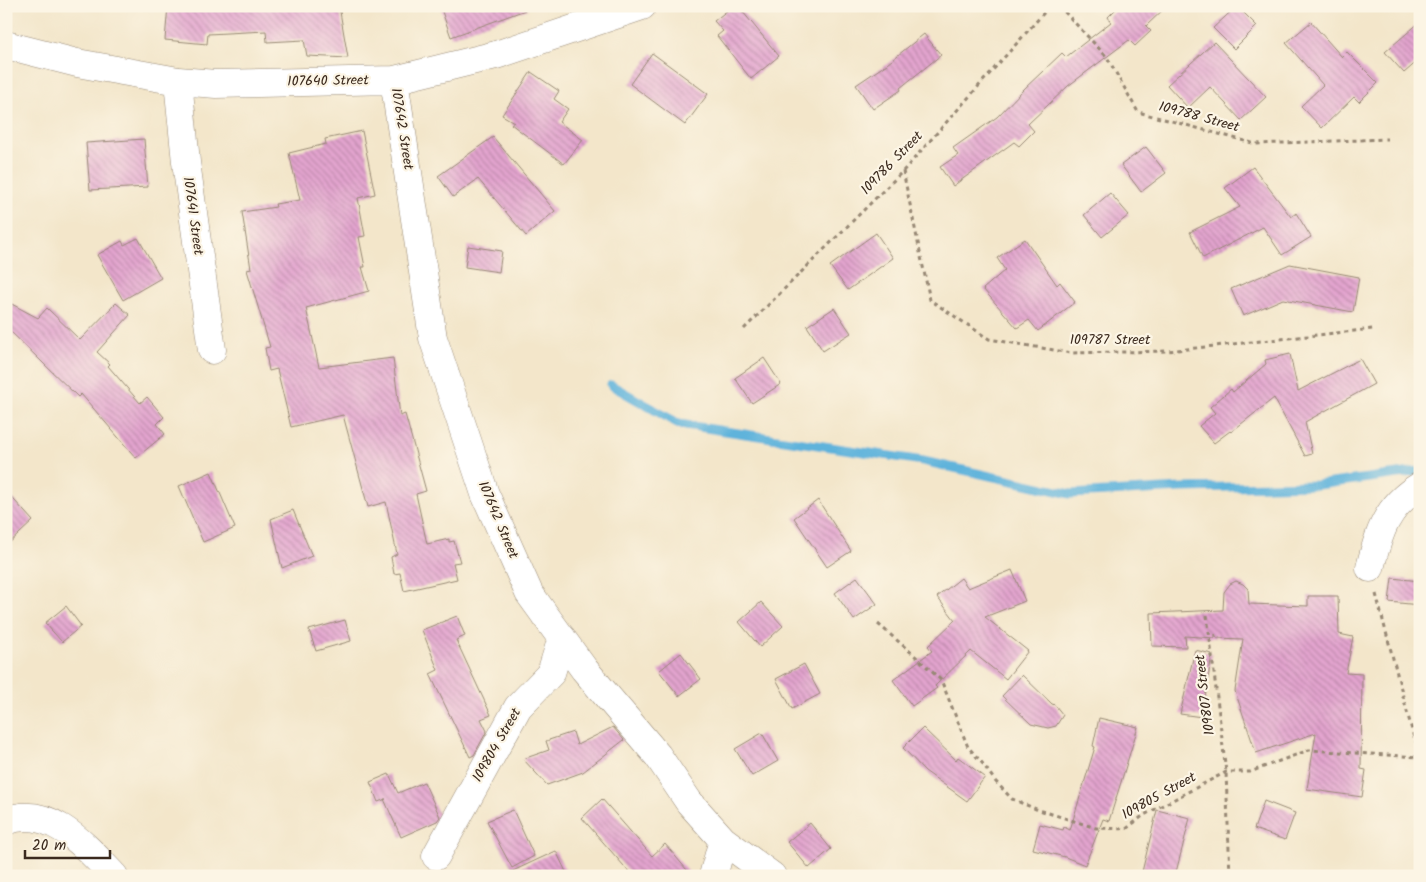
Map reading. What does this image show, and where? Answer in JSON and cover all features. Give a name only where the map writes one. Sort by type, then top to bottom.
[{"type":"street","name":"107640 Street","points":[[6,45],[77,63],[178,81],[216,84],[394,80],[496,55],[642,6]]},
{"type":"street","name":"107642 Street","points":[[394,80],[433,338],[485,494],[529,593],[584,670],[658,756],[690,802],[723,840],[772,876]]},
{"type":"street","name":"107641 Street","points":[[178,81],[186,162],[212,350]]},
{"type":"street","points":[[1370,568],[1378,536],[1388,515],[1408,493],[1420,486]]},
{"type":"street","name":"109804 Street","points":[[436,856],[518,707],[551,674],[562,638]]},
{"type":"street","points":[[6,822],[14,818],[35,818],[54,823],[79,840],[114,876]]},
{"type":"street","points":[[713,876],[723,840]]},
{"type":"path","name":"109786 Street","points":[[744,330],[903,171],[1050,6]]},
{"type":"path","name":"109788 Street","points":[[1059,6],[1107,57],[1138,112],[1256,144],[1387,139]]},
{"type":"path","name":"109787 Street","points":[[903,171],[930,300],[989,339],[1071,353],[1168,351],[1373,329]]},
{"type":"path","points":[[1370,568],[1414,738],[1420,749]]},
{"type":"path","name":"109807 Street","points":[[1207,615],[1226,772],[1230,876]]},
{"type":"path","name":"109805 Street","points":[[878,624],[941,680],[968,747],[1012,799],[1036,809],[1096,828],[1126,829],[1144,815],[1226,772],[1250,772],[1309,750],[1420,757]]},
{"type":"building","points":[[168,6],[339,6],[348,58],[307,56],[304,40],[267,42],[266,31],[208,34],[207,44],[165,40]]},
{"type":"building","points":[[440,6],[527,6],[528,9],[451,37]]},
{"type":"building","points":[[733,6],[738,6],[779,56],[751,79],[717,36],[723,31],[714,21]]},
{"type":"building","points":[[1119,6],[1167,6],[1146,26],[1151,31],[1135,46],[1129,40],[1068,86],[1028,124],[1034,131],[1019,146],[1014,142],[953,186],[940,167],[958,155],[953,148],[997,117],[1062,53],[1066,57],[1111,22],[1108,17]]},
{"type":"building","points":[[1237,6],[1257,26],[1234,49],[1213,28]]},
{"type":"building","points":[[1311,22],[1342,57],[1347,52],[1378,83],[1359,102],[1354,97],[1322,128],[1301,106],[1323,85],[1286,43]]},
{"type":"building","points":[[1420,22],[1420,59],[1404,73],[1385,52]]},
{"type":"building","points":[[924,34],[941,55],[900,88],[901,90],[873,109],[856,85],[887,64]]},
{"type":"building","points":[[1214,42],[1266,97],[1241,120],[1210,87],[1188,108],[1167,85]]},
{"type":"building","points":[[652,53],[708,94],[685,125],[630,84]]},
{"type":"building","points":[[531,72],[559,91],[554,99],[568,109],[559,122],[583,140],[564,164],[511,124],[514,122],[502,115]]},
{"type":"building","points":[[362,131],[375,194],[358,198],[365,236],[359,237],[365,267],[362,267],[369,291],[306,308],[319,367],[393,358],[400,416],[405,414],[426,491],[416,494],[427,544],[449,539],[449,542],[454,541],[460,562],[453,563],[457,579],[404,591],[400,573],[394,574],[391,557],[397,554],[386,502],[368,507],[343,415],[291,427],[277,369],[269,371],[265,348],[270,347],[247,270],[251,269],[242,212],[276,207],[275,204],[300,200],[289,153],[326,144],[325,139]]},
{"type":"building","points":[[493,137],[555,211],[526,236],[478,179],[453,197],[438,176]]},
{"type":"building","points":[[144,139],[148,187],[90,190],[86,143]]},
{"type":"building","points":[[1146,147],[1166,173],[1141,192],[1121,165]]},
{"type":"building","points":[[1253,167],[1291,217],[1296,213],[1311,237],[1282,255],[1263,227],[1203,258],[1190,232],[1240,207],[1225,188]]},
{"type":"building","points":[[1110,193],[1129,215],[1102,237],[1084,215]]},
{"type":"building","points":[[876,233],[893,258],[848,290],[830,266]]},
{"type":"building","points":[[138,238],[161,278],[123,300],[97,255],[122,241],[124,245]]},
{"type":"building","points":[[1025,239],[1057,285],[1060,282],[1075,302],[1038,331],[1029,320],[1017,328],[983,289],[1005,270],[997,258]]},
{"type":"building","points":[[468,246],[502,251],[499,272],[465,267]]},
{"type":"building","points":[[1290,264],[1359,277],[1353,312],[1283,299],[1243,316],[1231,289]]},
{"type":"building","points":[[6,301],[38,318],[47,308],[80,340],[116,303],[130,315],[97,352],[110,364],[108,366],[140,403],[147,397],[164,417],[157,424],[165,434],[136,458],[81,394],[78,397],[6,327]]},
{"type":"building","points":[[834,308],[851,333],[823,351],[807,326]]},
{"type":"building","points":[[1290,354],[1298,391],[1360,359],[1374,384],[1305,422],[1312,454],[1305,456],[1274,398],[1214,443],[1199,426],[1215,413],[1210,407],[1231,389],[1233,392],[1266,364],[1265,360]]},
{"type":"building","points":[[764,358],[781,384],[752,403],[735,378]]},
{"type":"building","points":[[211,472],[235,528],[203,542],[179,486]]},
{"type":"building","points":[[6,491],[33,521],[6,546]]},
{"type":"building","points":[[818,500],[851,551],[827,567],[794,518]]},
{"type":"building","points":[[293,510],[312,556],[282,568],[271,519]]},
{"type":"building","points":[[1012,570],[1025,601],[985,617],[1028,651],[1006,679],[971,651],[935,686],[937,688],[912,706],[893,680],[932,651],[928,646],[955,620],[937,597],[961,578],[968,588]]},
{"type":"building","points":[[857,577],[877,604],[854,620],[835,593]]},
{"type":"building","points":[[1392,578],[1420,581],[1420,605],[1389,602]]},
{"type":"building","points":[[1236,581],[1248,589],[1249,604],[1308,606],[1308,596],[1338,596],[1339,634],[1353,637],[1346,673],[1362,674],[1361,769],[1366,770],[1362,797],[1307,789],[1316,733],[1256,753],[1235,691],[1243,639],[1217,638],[1215,634],[1215,638],[1185,636],[1186,647],[1152,646],[1151,613],[1223,610],[1224,592],[1230,584]]},
{"type":"building","points":[[761,602],[783,626],[760,647],[739,622]]},
{"type":"building","points":[[66,606],[81,626],[62,642],[45,623]]},
{"type":"building","points":[[457,616],[465,636],[456,640],[491,715],[481,719],[487,731],[474,755],[470,757],[430,674],[438,670],[422,630]]},
{"type":"building","points":[[345,620],[351,641],[316,651],[309,630]]},
{"type":"building","points":[[1195,650],[1212,654],[1202,717],[1180,714]]},
{"type":"building","points":[[681,653],[701,679],[679,696],[659,671]]},
{"type":"building","points":[[804,664],[820,694],[792,709],[776,679]]},
{"type":"building","points":[[1022,675],[1055,705],[1063,715],[1056,726],[1048,728],[1031,724],[1002,696]]},
{"type":"building","points":[[1099,718],[1138,727],[1109,821],[1103,819],[1085,865],[1065,857],[1033,849],[1040,824],[1063,830],[1064,827],[1070,830],[1095,747],[1093,746]]},
{"type":"building","points":[[613,727],[624,740],[583,772],[547,785],[523,759],[549,750],[546,741],[573,732],[577,745]]},
{"type":"building","points":[[923,728],[956,760],[958,757],[985,777],[967,801],[925,771],[903,748]]},
{"type":"building","points":[[762,733],[778,761],[752,776],[735,749]]},
{"type":"building","points":[[389,774],[398,793],[424,782],[440,817],[437,821],[401,837],[384,800],[378,802],[370,782]]},
{"type":"building","points":[[602,799],[652,856],[665,844],[692,876],[629,876],[631,874],[582,818]]},
{"type":"building","points":[[1264,801],[1295,813],[1285,840],[1254,829]]},
{"type":"building","points":[[513,810],[534,856],[512,868],[487,821]]},
{"type":"building","points":[[1157,810],[1190,818],[1175,876],[1141,876]]},
{"type":"building","points":[[810,823],[831,849],[809,868],[787,842]]},
{"type":"building","points":[[556,851],[568,876],[502,876]]},
{"type":"waterway","points":[[611,385],[679,424],[923,461],[1070,494],[1182,488],[1317,485],[1420,471]]}]
